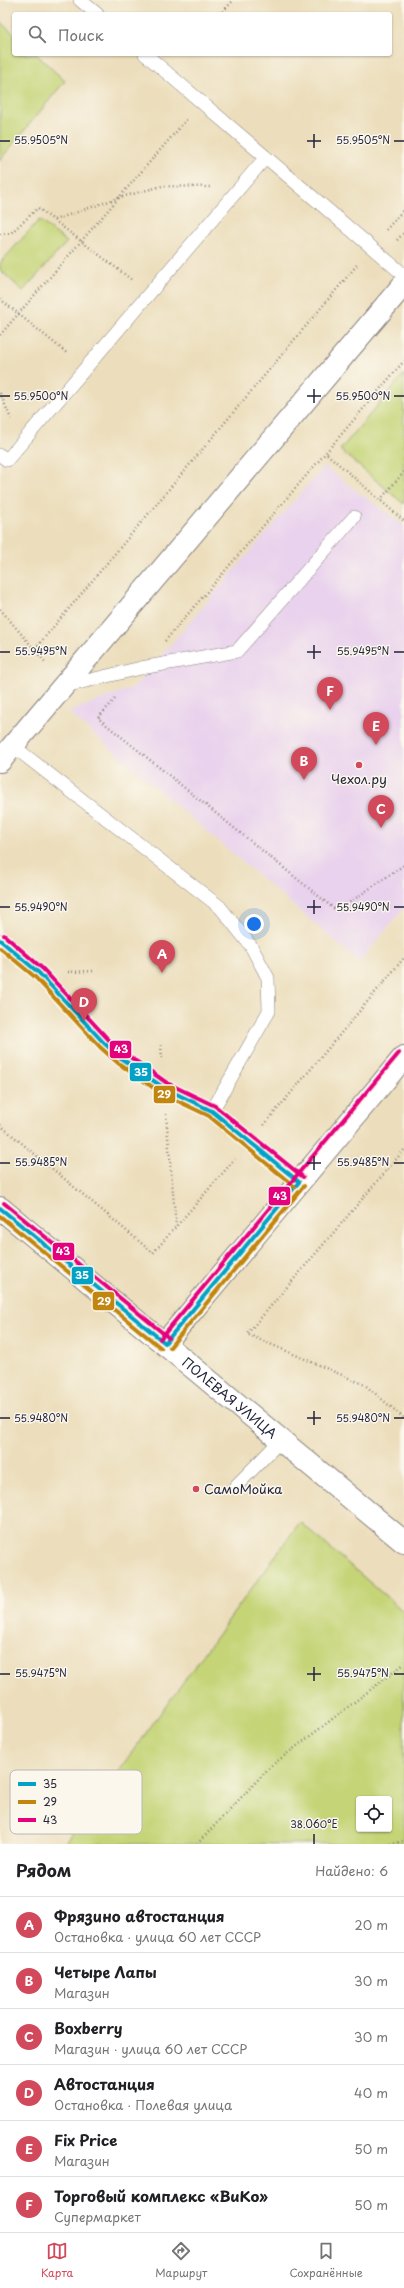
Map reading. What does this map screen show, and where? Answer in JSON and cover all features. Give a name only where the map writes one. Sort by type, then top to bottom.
[{"type":"street","points":[[6,754],[404,284]]},
{"type":"street","points":[[165,1343],[404,1056]]},
{"type":"street","name":"ПОЛЕВАЯ УЛИЦА","points":[[0,1208],[404,1542]]},
{"type":"lane","points":[[80,0],[95,12]]},
{"type":"lane","points":[[147,56],[404,275]]},
{"type":"lane","points":[[0,455],[7,460],[266,157]]},
{"type":"lane","points":[[65,686],[142,668],[237,651],[354,517]]},
{"type":"lane","points":[[6,754],[220,907],[251,946],[268,978],[269,1011],[212,1111]]},
{"type":"lane","points":[[0,940],[39,973],[104,1043],[122,1059],[164,1088],[212,1111],[299,1182]]},
{"type":"lane","points":[[235,1488],[281,1440]]},
{"type":"path","points":[[222,12],[234,0]]},
{"type":"path","points":[[0,335],[201,102]]},
{"type":"path","points":[[53,220],[118,198],[162,186],[207,186],[233,196]]},
{"type":"path","points":[[0,234],[11,233],[38,208],[150,293]]},
{"type":"path","points":[[34,649],[404,209]]},
{"type":"path","points":[[0,299],[85,368]]},
{"type":"path","points":[[404,361],[327,454],[98,718],[337,911],[404,865]]},
{"type":"path","points":[[327,454],[404,521]]},
{"type":"path","points":[[380,500],[404,472]]},
{"type":"path","points":[[0,609],[65,686]]},
{"type":"path","points":[[0,1125],[153,1253],[250,1142],[404,958]]},
{"type":"path","points":[[161,1045],[176,1227]]},
{"type":"path","points":[[404,1150],[247,1334],[365,1385],[404,1418]]},
{"type":"path","points":[[197,1844],[271,1766],[404,1664]]},
{"type":"path","points":[[390,1844],[404,1841]]},
{"type":"shaded area","points":[[324,466],[404,526],[404,908],[359,962],[68,712],[134,687]]},
{"type":"green space","points":[[0,22],[12,32],[12,56],[38,56],[65,81],[0,160]]},
{"type":"green space","points":[[39,220],[67,242],[23,291],[0,270],[0,263]]},
{"type":"green space","points":[[404,374],[404,504],[340,450]]},
{"type":"green space","points":[[300,1522],[404,1612],[404,1844],[65,1844],[72,1834],[142,1834],[142,1770],[119,1770]]},
{"type":"transit line","name":"43","points":[[4,935],[43,969],[108,1039],[126,1054],[167,1083],[215,1106],[303,1177]]},
{"type":"transit line","name":"35","points":[[0,940],[39,973],[104,1043],[122,1059],[164,1088],[212,1111],[299,1182]]},
{"type":"transit line","name":"29","points":[[0,948],[35,977],[100,1047],[118,1063],[161,1093],[209,1116],[295,1187]]},
{"type":"transit line","name":"43","points":[[160,1339],[399,1053]]},
{"type":"transit line","name":"35","points":[[165,1343],[299,1182]]},
{"type":"transit line","name":"29","points":[[170,1347],[304,1186]]},
{"type":"transit line","name":"43","points":[[4,1203],[169,1338]]},
{"type":"transit line","name":"35","points":[[0,1208],[165,1343]]},
{"type":"transit line","name":"29","points":[[0,1216],[161,1348]]},
{"type":"place","name":"Торговый комплекс «ВиКо»","points":[[330,710]]},
{"type":"place","name":"Fix Price","points":[[376,745]]},
{"type":"place","name":"Чехол.ру","points":[[359,765]]},
{"type":"place","name":"Четыре Лапы","points":[[304,780]]},
{"type":"place","name":"Boxberry","points":[[381,828]]},
{"type":"place","name":"Фрязино автостанция","points":[[162,973]]},
{"type":"place","name":"Автостанция","points":[[84,1021]]},
{"type":"place","name":"СамоМойка","points":[[196,1489]]}]
